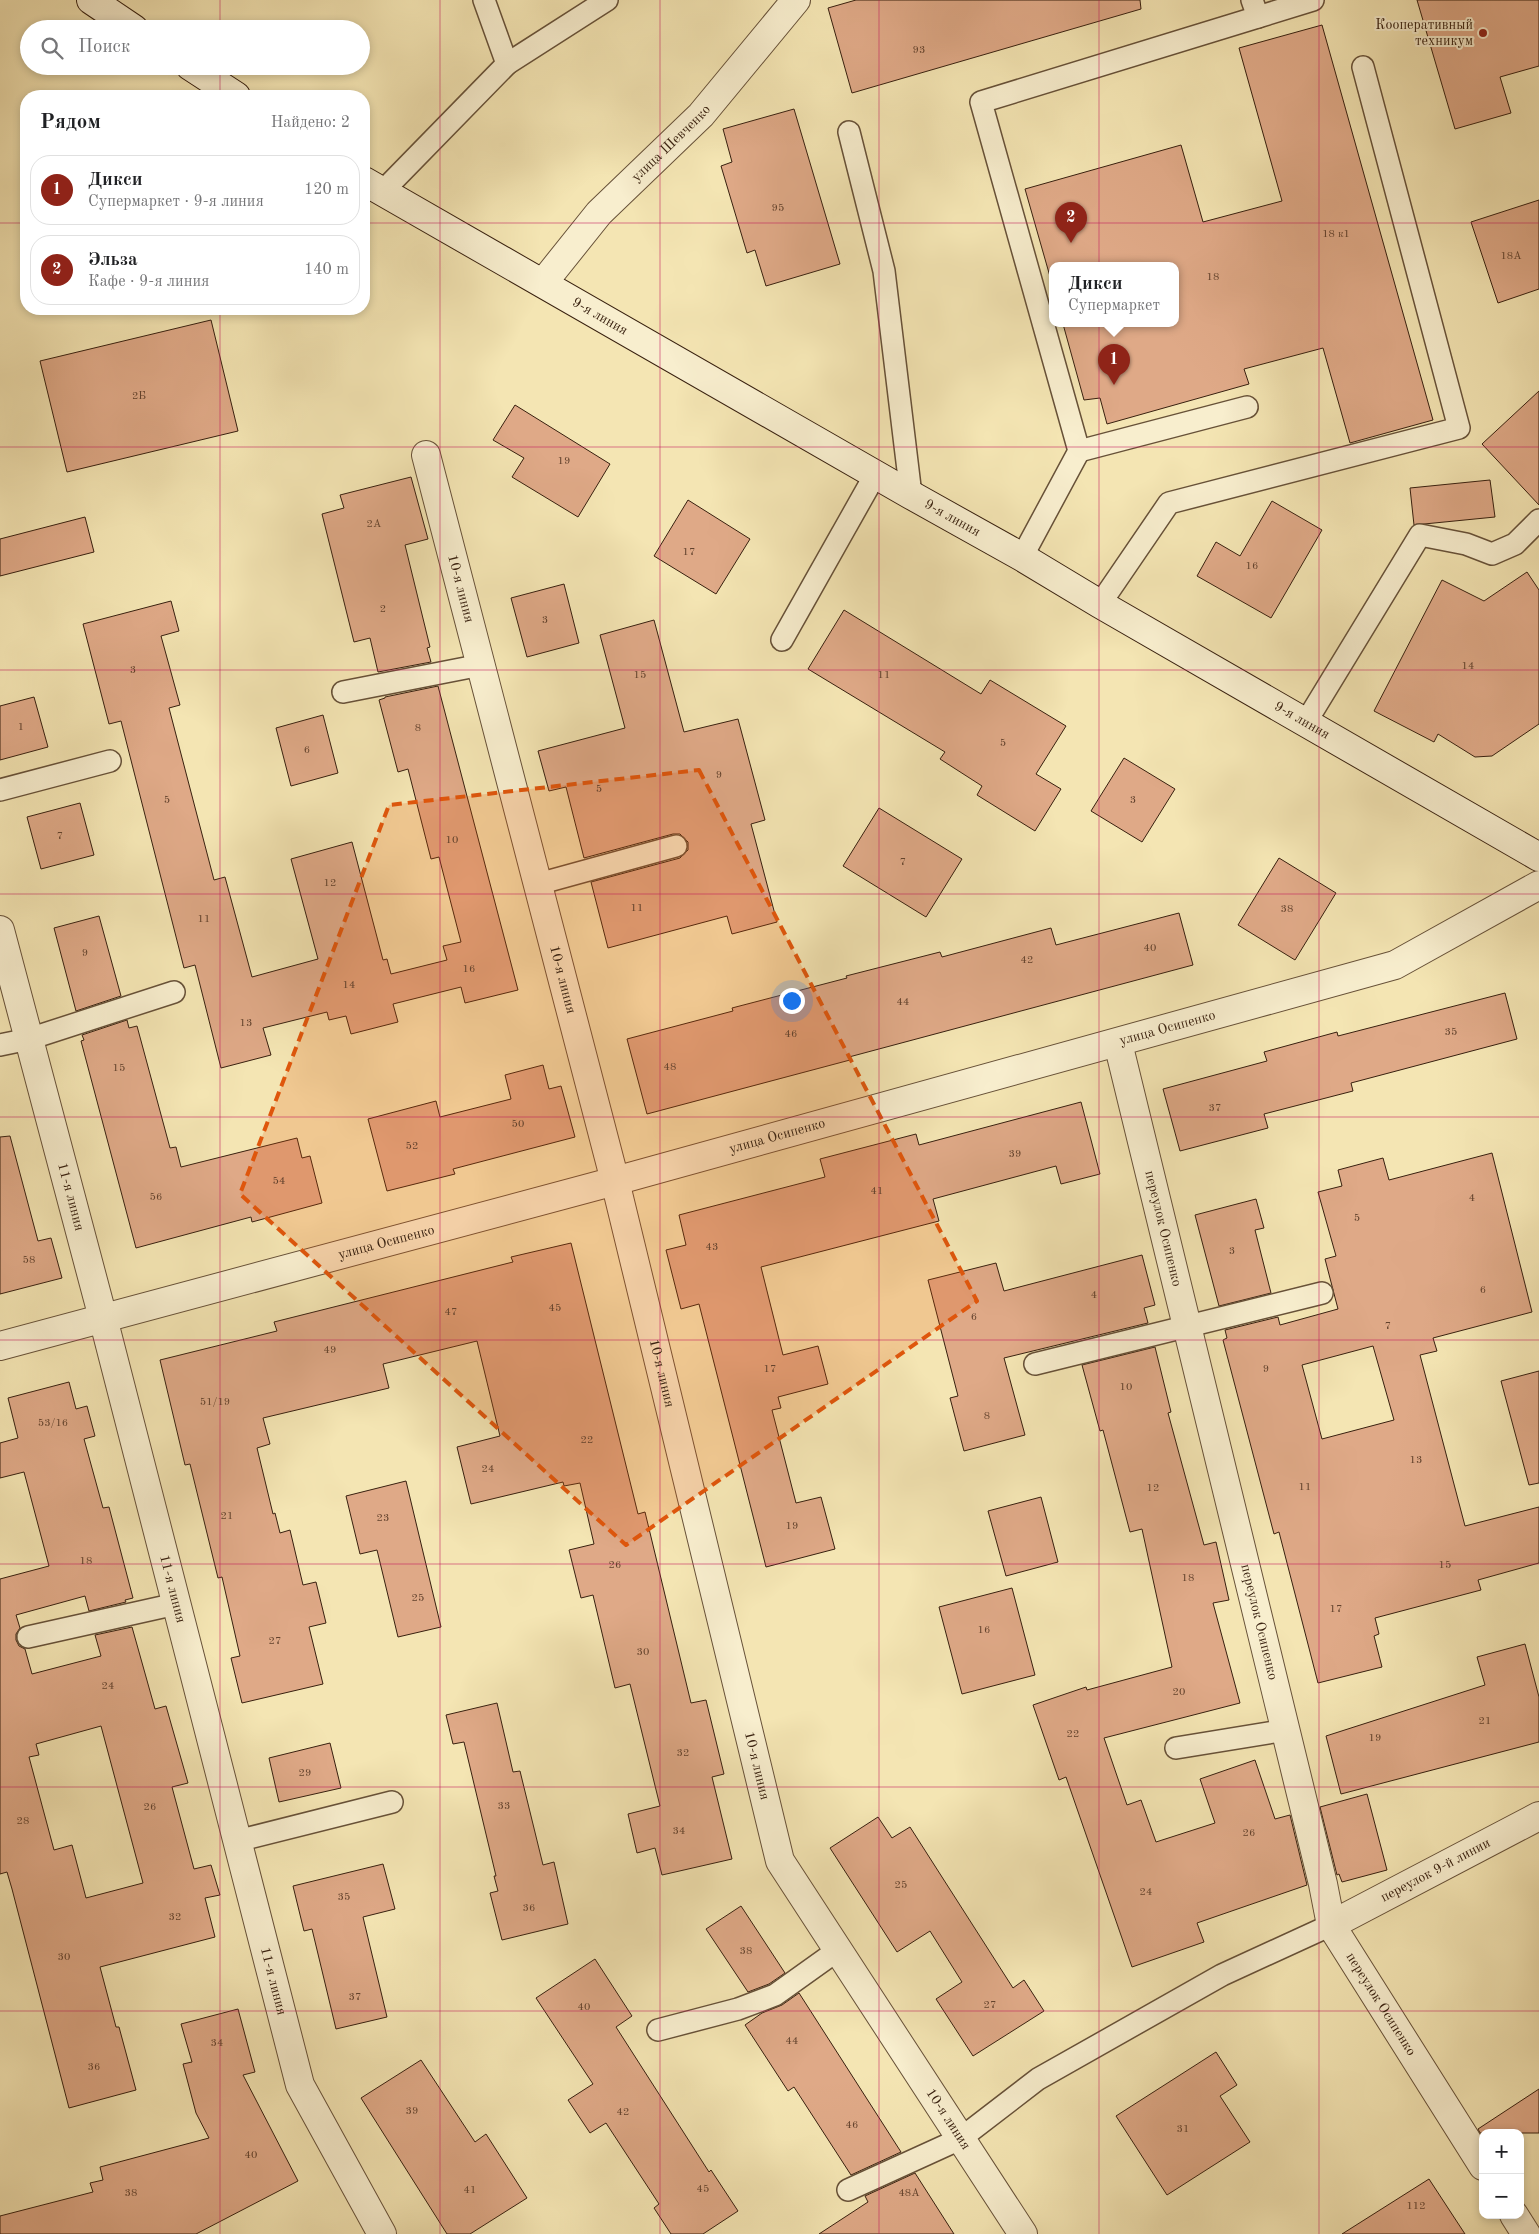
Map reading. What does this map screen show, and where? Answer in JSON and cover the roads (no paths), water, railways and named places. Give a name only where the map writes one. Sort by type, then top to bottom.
[{"type":"street","points":[[91,0],[121,20]]},
{"type":"street","name":"улица Шевченко","points":[[543,283],[598,213],[701,115],[796,0]]},
{"type":"street","points":[[204,75],[227,90]]},
{"type":"street","name":"9-я линия","points":[[372,187],[543,283],[911,496],[1022,557],[1100,604],[1539,857]]},
{"type":"street","name":"10-я линия","points":[[426,455],[615,1181],[780,1861],[1023,2234]]},
{"type":"street","name":"улица Осипенко","points":[[0,1346],[615,1181],[1396,965],[1539,885]]},
{"type":"street","name":"11-я линия","points":[[0,930],[103,1318],[300,2085],[382,2234]]},
{"type":"street","name":"переулок Осипенко","points":[[1118,1043],[1286,1730],[1331,1925],[1479,2160]]},
{"type":"street","name":"переулок 9-й линии","points":[[1331,1925],[1539,1816]]},
{"type":"street","points":[[1517,2219],[1526,2234]]},
{"type":"lane","points":[[484,0],[507,64]]},
{"type":"lane","points":[[372,187],[507,64],[607,0]]},
{"type":"lane","points":[[1022,557],[1078,451],[981,102],[1255,8],[1313,0]]},
{"type":"lane","points":[[1100,604],[1169,503],[1459,428],[1363,67]]},
{"type":"lane","points":[[849,132],[884,271],[911,496]]},
{"type":"lane","points":[[1078,451],[1247,407]]},
{"type":"lane","points":[[782,640],[875,475]]},
{"type":"lane","points":[[1306,722],[1420,535],[1466,544],[1492,554],[1515,544],[1539,520]]},
{"type":"lane","points":[[343,692],[481,665]]},
{"type":"lane","points":[[0,790],[110,761]]},
{"type":"lane","points":[[538,884],[676,846]]},
{"type":"lane","points":[[0,1045],[29,1039],[174,992]]},
{"type":"lane","points":[[1035,1364],[1322,1293]]},
{"type":"lane","points":[[28,1637],[176,1604]]},
{"type":"lane","points":[[1176,1748],[1286,1730]]},
{"type":"lane","points":[[237,1841],[392,1802]]},
{"type":"lane","points":[[848,2190],[960,2139],[1038,2079],[1222,1976],[1331,1925]]},
{"type":"lane","points":[[658,2030],[738,2008],[775,1995],[838,1950]]},
{"type":"place","name":"Кооперативный техникум","points":[[1483,33]]},
{"type":"place","name":"Эльза","points":[[1071,243]]},
{"type":"place","name":"Дикси","points":[[1114,385]]}]
